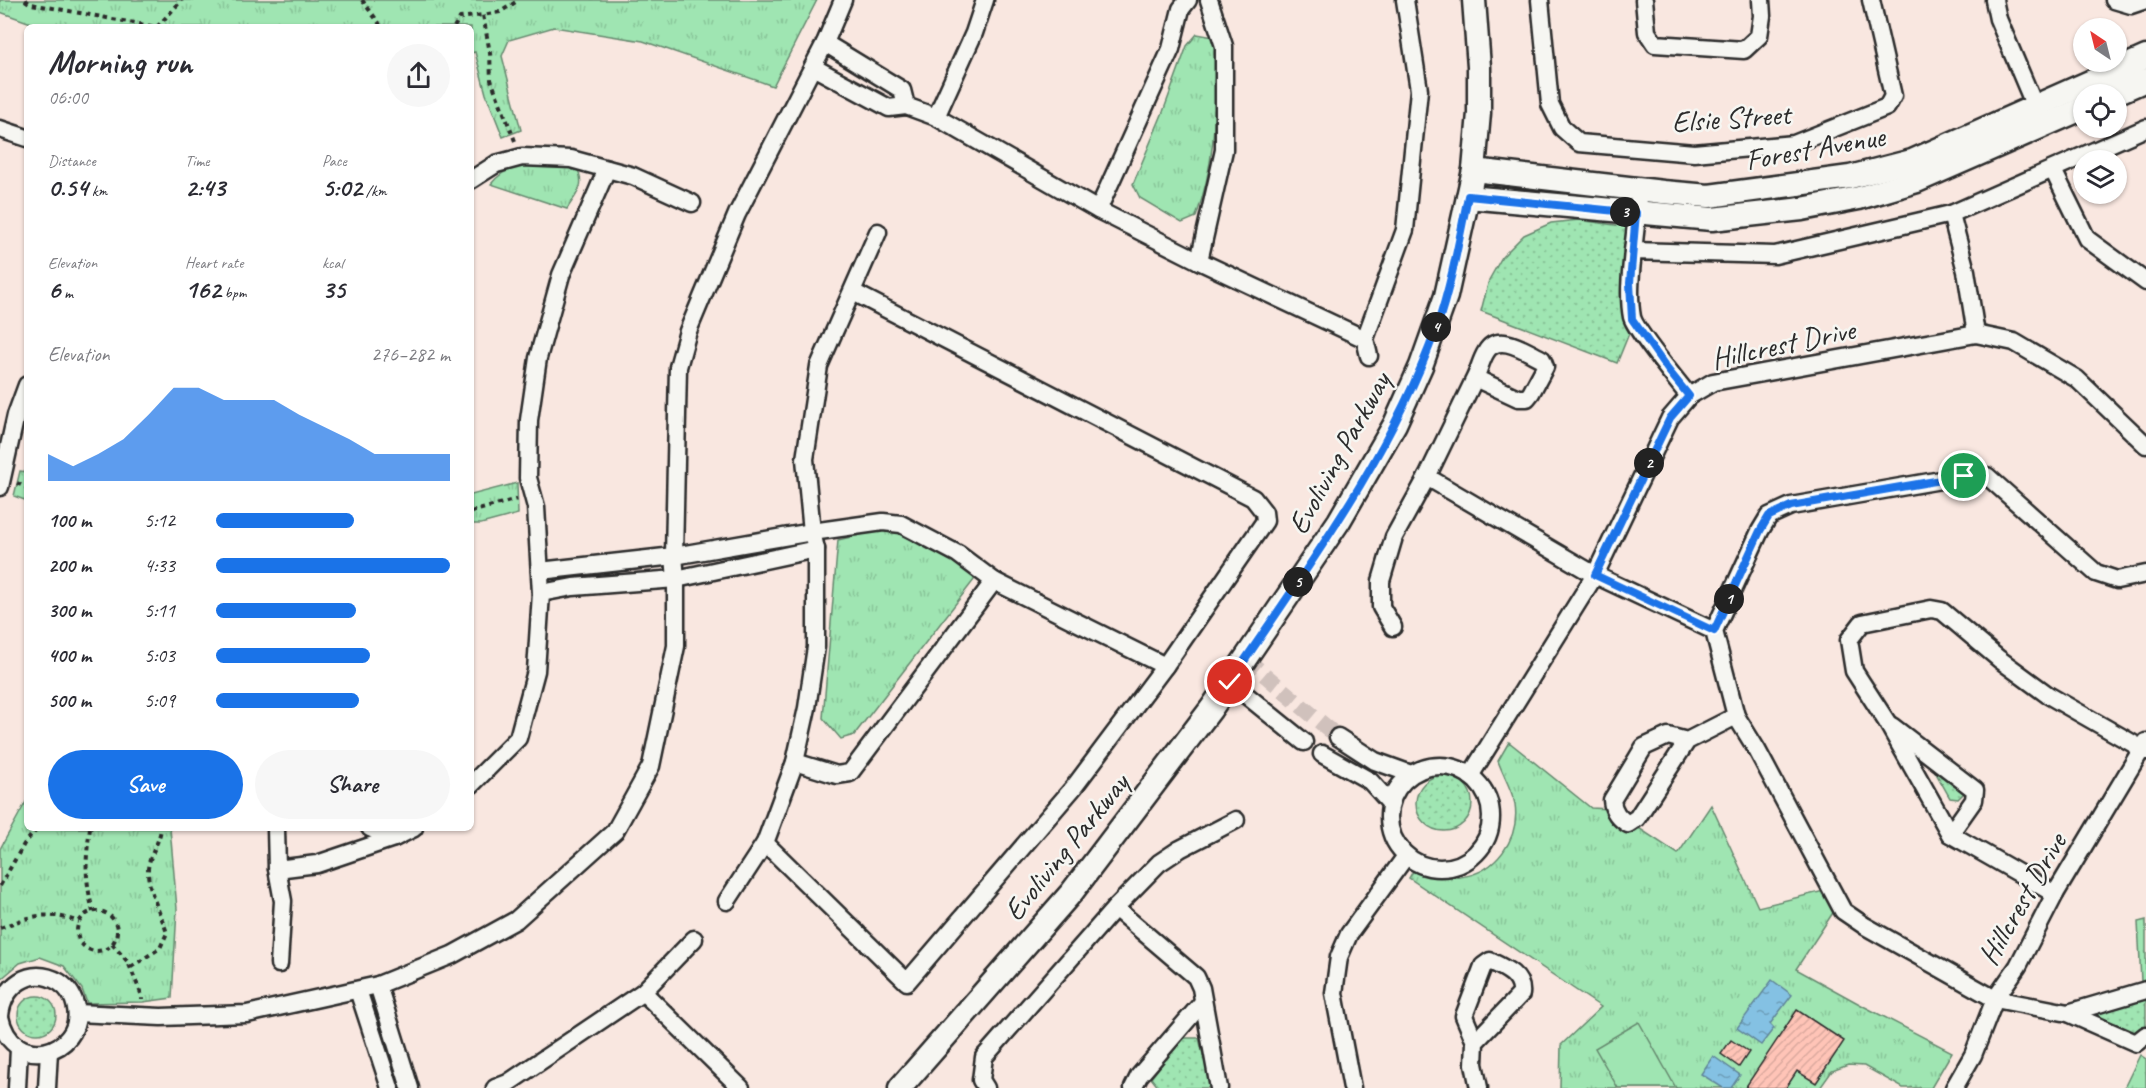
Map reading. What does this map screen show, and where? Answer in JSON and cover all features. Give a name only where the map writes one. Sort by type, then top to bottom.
[{"type":"street","points":[[77,1013],[141,1016],[247,1014],[378,985],[452,955],[516,920],[615,831],[651,766],[675,646],[674,556],[678,367],[688,331],[737,214],[825,43],[843,0]]},
{"type":"street","points":[[936,117],[974,33],[985,0]]},
{"type":"street","points":[[1098,210],[1171,49],[1181,9],[1188,0]]},
{"type":"street","points":[[1199,261],[1224,150],[1224,46],[1209,0]]},
{"type":"street","points":[[1369,356],[1365,339],[1405,230],[1419,90],[1405,0]]},
{"type":"street","name":"Evoliving Parkway","points":[[909,1084],[1072,892],[1230,682],[1339,521],[1395,424],[1421,366],[1446,296],[1474,170],[1479,113],[1479,67],[1474,0]]},
{"type":"street","name":"Elsie Street","points":[[1540,0],[1550,104],[1562,128],[1579,143],[1694,153],[1794,144],[1887,106],[1893,96],[1871,0]]},
{"type":"street","points":[[1644,0],[1647,32],[1655,44],[1744,50],[1759,36],[1762,16],[1761,0]]},
{"type":"street","points":[[1994,0],[1998,20],[2039,116]]},
{"type":"street","points":[[2115,1],[2131,5],[2146,0]]},
{"type":"street","points":[[825,43],[902,90],[906,106]]},
{"type":"street","name":"Forest Avenue","points":[[1468,196],[1712,219],[1802,209],[1859,198],[1917,181],[2146,57]]},
{"type":"street","points":[[813,67],[889,108],[906,106],[936,117],[1098,210],[1199,261],[1365,339]]},
{"type":"street","points":[[2127,88],[2146,80]]},
{"type":"street","name":"Forest Avenue","points":[[1474,170],[1709,196],[1850,177],[1912,161],[2039,116],[2073,110]]},
{"type":"street","points":[[1632,251],[1775,255],[1951,214],[2146,128]]},
{"type":"street","points":[[0,129],[24,137]]},
{"type":"street","points":[[474,178],[495,164],[522,157],[572,159],[633,176],[692,203]]},
{"type":"street","points":[[474,782],[518,738],[536,670],[541,593],[536,507],[528,478],[529,420],[538,358],[561,275],[607,169]]},
{"type":"street","points":[[2053,170],[2087,240],[2146,282]]},
{"type":"street","points":[[1640,189],[1630,283],[1632,319],[1689,396]]},
{"type":"street","points":[[1951,214],[1966,271],[1976,334]]},
{"type":"street","points":[[727,901],[765,843],[795,762],[807,708],[816,646],[816,549],[812,532],[805,459],[819,366],[878,232]]},
{"type":"street","points":[[765,843],[907,982],[1074,787],[1165,666],[1265,521],[1264,512],[1253,498],[853,292]]},
{"type":"street","name":"Hillcrest Drive","points":[[1470,776],[1595,575],[1670,418],[1689,396],[1713,382],[1976,334],[2014,342],[2077,379],[2146,444]]},
{"type":"street","points":[[1393,627],[1381,607],[1381,581],[1394,537],[1427,477],[1475,378]]},
{"type":"street","points":[[0,487],[16,415],[24,393]]},
{"type":"street","points":[[2146,574],[2117,580],[2096,573],[1987,476],[1964,476],[1791,506],[1769,516],[1714,631],[1736,716],[1757,750],[1843,911],[1865,926],[1995,999],[2068,1013],[2136,1043],[2146,1035]]},
{"type":"street","points":[[1427,477],[1595,575],[1714,631]]},
{"type":"street","points":[[540,571],[674,556],[883,522],[901,524],[958,554],[994,581],[1165,666]]},
{"type":"street","points":[[541,593],[573,587],[676,579],[816,549]]},
{"type":"street","points":[[795,762],[837,775],[850,773],[994,581]]},
{"type":"street","points":[[2055,894],[1950,834],[1887,722],[1854,671],[1850,640],[1862,624],[1931,609],[1942,611],[1999,659],[2048,695],[2145,747]]},
{"type":"street","points":[[1230,682],[1304,742]]},
{"type":"street","points":[[1687,741],[1668,736],[1644,747],[1612,801],[1612,808],[1618,817],[1628,824],[1637,818],[1687,741],[1736,716]]},
{"type":"street","points":[[1887,722],[1975,790],[1974,800],[1950,834]]},
{"type":"street","points":[[1338,737],[1375,761],[1411,774]]},
{"type":"street","name":"Hillcrest Drive","points":[[1954,1088],[1973,1055],[1995,999],[2018,966],[2055,894],[2145,747]]},
{"type":"street","points":[[1322,754],[1370,781],[1390,803]]},
{"type":"street","points":[[1448,766],[1460,769],[1470,776],[1480,784],[1490,807],[1491,819],[1489,832],[1476,854],[1454,867],[1441,868],[1417,863],[1406,856],[1392,838],[1389,826],[1390,803],[1402,782],[1411,774],[1422,769],[1448,766]]},
{"type":"street","points":[[986,1088],[981,1080],[984,1057],[1115,908],[1159,863],[1180,849],[1236,820]]},
{"type":"street","points":[[276,831],[277,869],[283,901],[279,964]]},
{"type":"street","points":[[377,831],[394,838]]},
{"type":"street","points":[[277,869],[317,864],[394,838],[408,831]]},
{"type":"street","points":[[1352,1088],[1334,993],[1339,957],[1349,934],[1406,856]]},
{"type":"street","points":[[1115,908],[1196,977],[1201,988],[1219,1088]]},
{"type":"street","points":[[503,1086],[643,992],[694,939]]},
{"type":"street","points":[[1475,1042],[1521,994],[1522,986],[1517,977],[1490,961],[1483,966],[1464,1016],[1475,1042],[1474,1064],[1479,1088]]},
{"type":"street","points":[[37,976],[49,977],[60,982],[75,1001],[77,1013],[75,1026],[69,1038],[49,1051],[37,1052],[19,1049],[9,1040],[2,1029],[0,1010],[6,993],[15,984],[26,978],[37,976]]},
{"type":"street","points":[[378,985],[410,1088]]},
{"type":"street","points":[[358,990],[390,1088]]},
{"type":"street","points":[[2068,1013],[2146,990]]},
{"type":"street","points":[[643,992],[741,1088]]},
{"type":"street","points":[[1133,1088],[1138,1076],[1202,1003]]},
{"type":"street","points":[[17,1088],[19,1049]]},
{"type":"street","points":[[46,1088],[49,1051]]},
{"type":"path","points":[[25,0],[31,4],[141,24]]},
{"type":"path","points":[[160,24],[182,0]]},
{"type":"path","points":[[362,0],[379,24]]},
{"type":"path","points":[[456,24],[460,18],[500,12],[519,0]]},
{"type":"path","points":[[483,15],[490,52],[491,80],[522,157]]},
{"type":"path","points":[[474,511],[532,494]]},
{"type":"path","points":[[0,886],[24,844],[35,831]]},
{"type":"path","points":[[90,831],[85,864],[93,912]]},
{"type":"path","points":[[131,967],[160,948],[167,933],[161,912],[148,885],[148,867],[160,831]]},
{"type":"path","points":[[93,912],[104,913],[114,921],[117,935],[104,950],[97,951],[84,947],[77,937],[79,922],[85,915],[93,912]]},
{"type":"path","points":[[0,928],[33,916],[61,916],[79,922]]},
{"type":"path","points":[[111,944],[131,967],[142,996],[141,1016]]},
{"type":"green space","points":[[0,0],[817,0],[773,86],[643,41],[554,27],[509,40],[502,56],[521,130],[503,137],[486,94],[474,52],[474,24],[34,24],[0,12]]},
{"type":"green space","points":[[1197,34],[1213,37],[1216,49],[1213,134],[1208,174],[1196,217],[1182,223],[1140,198],[1133,184],[1187,46]]},
{"type":"green space","points":[[555,164],[577,168],[580,174],[579,189],[567,209],[491,184],[512,168]]},
{"type":"green space","points":[[1579,220],[1629,227],[1634,321],[1617,363],[1481,311],[1489,280],[1502,257],[1524,235],[1551,223]]},
{"type":"green space","points":[[20,471],[24,472],[24,500],[14,496]]},
{"type":"green space","points":[[517,483],[518,514],[474,524],[474,494]]},
{"type":"green space","points":[[898,526],[974,571],[974,580],[854,735],[841,739],[823,718],[838,540]]},
{"type":"green space","points":[[1509,742],[1591,808],[1610,809],[1678,854],[1711,805],[1758,907],[1828,890],[1840,902],[1796,969],[1952,1052],[1931,1088],[1903,1088],[1864,1066],[1848,1065],[1832,1071],[1820,1088],[1560,1088],[1561,1045],[1601,1007],[1409,878],[1416,866],[1449,877],[1473,874],[1495,861],[1503,852],[1514,830],[1516,817],[1514,799],[1498,761]]},
{"type":"green space","points":[[1924,752],[1966,791],[1958,799],[1950,798]]},
{"type":"green space","points":[[1438,775],[1450,775],[1460,779],[1468,787],[1472,803],[1468,819],[1460,827],[1450,831],[1438,831],[1428,827],[1420,819],[1416,809],[1416,797],[1420,787],[1428,779]]},
{"type":"green space","points":[[24,805],[24,831],[170,831],[177,909],[172,998],[143,1002],[87,1003],[82,989],[64,966],[40,957],[20,963],[0,980],[0,849]]},
{"type":"green space","points":[[2146,920],[2146,980],[2141,981],[2138,922]]},
{"type":"green space","points":[[37,996],[44,997],[50,1002],[55,1008],[55,1022],[50,1028],[44,1033],[37,1034],[30,1033],[24,1028],[19,1022],[18,1015],[19,1008],[24,1002],[30,997]]},
{"type":"green space","points":[[2146,998],[2146,1028],[2137,1037],[2091,1013]]},
{"type":"green space","points":[[1639,1022],[1676,1088],[1618,1088],[1595,1048]]},
{"type":"green space","points":[[1182,1038],[1199,1038],[1211,1088],[1159,1088],[1151,1078]]},
{"type":"green space","points":[[2140,1055],[2146,1059],[2146,1088],[2124,1088]]},
{"type":"water","points":[[1772,980],[1792,995],[1770,1024],[1774,1028],[1761,1045],[1737,1028]]},
{"type":"water","points":[[1713,1056],[1740,1075],[1731,1088],[1723,1088],[1701,1074]]},
{"type":"building","points":[[1797,1010],[1844,1041],[1816,1083],[1797,1071],[1786,1088],[1745,1088]]},
{"type":"building","points":[[1731,1040],[1749,1052],[1739,1067],[1721,1054]]},
{"type":"tunnel","points":[[1246,659],[1338,737]]},
{"type":"route","points":[[1230,682],[1339,521],[1395,424],[1421,366],[1446,296],[1468,196],[1636,213],[1630,283],[1632,319],[1689,396],[1670,418],[1595,575],[1714,631],[1769,516],[1791,506],[1964,476]]}]
